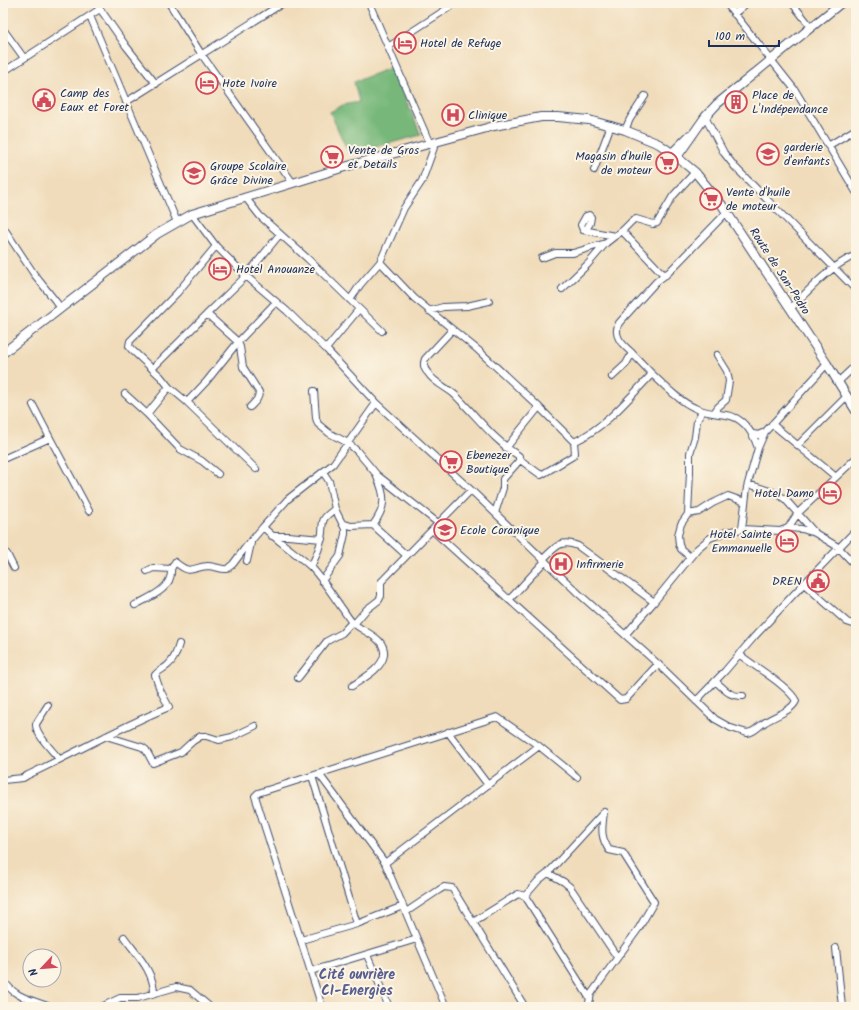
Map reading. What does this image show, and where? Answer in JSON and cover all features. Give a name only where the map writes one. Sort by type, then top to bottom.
[{"type":"main road","points":[[674,155],[717,104],[841,3]]},
{"type":"main road","name":"Route de San-Pedro","points":[[3,353],[145,244],[177,222],[192,214],[348,166],[494,126],[541,118],[558,117],[589,120],[625,130],[659,144],[695,172],[715,195],[727,212],[827,364],[856,411]]},
{"type":"street","points":[[169,3],[202,55],[293,183]]},
{"type":"street","points":[[126,102],[283,3]]},
{"type":"street","points":[[350,300],[380,262],[404,208],[422,181],[433,143],[369,3]]},
{"type":"street","points":[[388,47],[456,3]]},
{"type":"street","points":[[726,3],[795,90],[856,192]]},
{"type":"street","points":[[734,14],[747,3]]},
{"type":"street","points":[[792,3],[811,27]]},
{"type":"street","points":[[3,72],[90,16],[98,6],[126,46],[156,84]]},
{"type":"street","points":[[90,16],[177,222]]},
{"type":"street","points":[[3,29],[24,58]]},
{"type":"street","points":[[625,130],[630,119],[645,96]]},
{"type":"street","points":[[705,117],[724,153],[735,166],[856,290]]},
{"type":"street","points":[[594,170],[611,125]]},
{"type":"street","points":[[828,146],[856,129]]},
{"type":"street","points":[[562,289],[588,264],[606,243],[622,231],[634,219],[653,224],[657,223],[673,196],[695,172]]},
{"type":"street","points":[[850,181],[856,177]]},
{"type":"street","points":[[245,197],[260,216],[382,331]]},
{"type":"street","points":[[727,212],[666,275],[656,282],[621,320],[617,327],[617,336],[620,342],[652,374],[688,404],[702,411],[735,417],[741,421],[753,434],[758,448]]},
{"type":"street","points":[[192,214],[216,246],[246,276],[326,349],[376,403],[658,664],[715,719],[723,724],[747,733],[754,730],[769,719],[784,712],[795,704],[796,701],[795,697],[784,687],[753,666],[739,654]]},
{"type":"street","points":[[3,227],[34,274],[61,308]]},
{"type":"street","points":[[586,230],[615,236]]},
{"type":"street","points":[[622,231],[661,272],[666,275]]},
{"type":"street","points":[[152,369],[246,276],[280,234]]},
{"type":"street","points":[[542,258],[555,253],[573,252],[606,243]]},
{"type":"street","points":[[216,246],[177,293],[130,341],[129,346],[169,387],[187,402],[256,469]]},
{"type":"street","points":[[790,309],[834,267],[844,260],[856,255]]},
{"type":"street","points":[[380,262],[414,298],[478,350],[574,442],[575,453],[573,456],[542,475],[539,475],[519,459],[518,456],[506,448],[452,393],[436,382],[426,370],[424,365],[425,359],[452,330]]},
{"type":"street","points":[[429,311],[443,307],[467,306],[489,301]]},
{"type":"street","points":[[187,402],[238,342],[276,302]]},
{"type":"street","points":[[326,349],[359,310]]},
{"type":"street","points":[[207,314],[238,342],[243,367],[259,392],[257,400],[250,407]]},
{"type":"street","points":[[612,377],[626,364],[632,353]]},
{"type":"street","points":[[714,413],[726,400],[729,381],[728,371],[717,355]]},
{"type":"street","points":[[742,529],[748,484],[758,448],[765,432],[827,364]]},
{"type":"street","points":[[838,382],[856,365]]},
{"type":"street","points":[[574,442],[611,417],[652,374]]},
{"type":"street","points":[[147,414],[169,387]]},
{"type":"street","points":[[314,391],[315,412],[318,424],[348,443],[357,451],[377,475],[438,523]]},
{"type":"street","points":[[125,394],[147,414],[180,449],[202,461],[218,474]]},
{"type":"street","points":[[798,446],[847,396]]},
{"type":"street","points":[[134,605],[165,587],[171,579],[171,569],[175,562],[186,570],[208,566],[227,569],[233,564],[288,499],[333,464],[376,403]]},
{"type":"street","points":[[33,405],[89,511]]},
{"type":"street","points":[[506,448],[539,407]]},
{"type":"street","points":[[690,557],[681,549],[678,536],[681,524],[688,514],[690,453],[695,438],[697,421],[702,411]]},
{"type":"street","points":[[772,424],[836,477]]},
{"type":"street","points":[[753,434],[758,435],[765,432]]},
{"type":"street","points":[[3,459],[50,438]]},
{"type":"street","points":[[788,528],[798,513],[856,458]]},
{"type":"street","points":[[495,513],[503,488],[503,479],[519,459]]},
{"type":"street","points":[[322,581],[341,554],[345,534],[345,529],[335,509],[330,486],[323,472]]},
{"type":"street","points":[[373,525],[383,510],[383,490],[377,475]]},
{"type":"street","points":[[748,484],[776,494],[785,499],[814,533]]},
{"type":"street","points":[[298,678],[327,641],[342,633],[379,600],[381,596],[381,582],[471,490]]},
{"type":"street","points":[[688,514],[699,512],[728,496],[745,502]]},
{"type":"street","points":[[311,567],[322,539],[323,520],[335,509]]},
{"type":"street","points":[[342,523],[360,526],[373,525],[406,555]]},
{"type":"street","points":[[263,527],[311,567],[353,623],[377,639],[383,648],[384,654],[378,667],[352,686]]},
{"type":"street","points":[[625,635],[697,549],[710,538],[726,532],[742,529],[780,531],[788,528],[802,529],[814,533],[838,547],[856,566]]},
{"type":"street","points":[[432,530],[620,700],[626,698],[658,664]]},
{"type":"street","points":[[696,701],[838,547],[856,530]]},
{"type":"street","points":[[272,536],[322,539]]},
{"type":"street","points":[[247,561],[251,542]]},
{"type":"street","points":[[509,600],[559,545],[570,543],[578,546],[654,602]]},
{"type":"street","points":[[3,551],[14,568]]},
{"type":"street","points":[[147,571],[153,568],[171,569]]},
{"type":"street","points":[[804,584],[847,622],[856,625]]},
{"type":"street","points":[[3,780],[23,778],[145,716],[169,707],[160,690],[155,675],[172,660],[179,644]]},
{"type":"street","points":[[715,681],[732,695],[736,697],[743,696]]},
{"type":"street","points":[[48,705],[36,724],[36,728],[59,759]]},
{"type":"street","points":[[322,1007],[255,796],[258,793],[497,717],[539,746],[577,777]]},
{"type":"street","points":[[106,736],[142,747],[146,750],[153,763],[181,752],[201,736],[219,740],[232,737],[255,726]]},
{"type":"street","points":[[448,732],[488,785]]},
{"type":"street","points":[[386,862],[539,746]]},
{"type":"street","points":[[319,774],[386,862],[446,1007]]},
{"type":"street","points":[[312,776],[357,924]]},
{"type":"street","points":[[525,896],[604,812],[602,831],[603,840],[609,850],[623,853],[654,902],[640,928],[594,988],[588,1007]]},
{"type":"street","points":[[548,873],[570,887],[617,957]]},
{"type":"street","points":[[406,912],[444,887],[452,888],[525,1007]]},
{"type":"street","points":[[473,922],[518,894],[525,896],[590,999]]},
{"type":"street","points":[[301,940],[357,924],[403,906]]},
{"type":"street","points":[[124,937],[147,968],[153,980],[154,993]]},
{"type":"street","points":[[311,971],[417,939]]},
{"type":"street","points":[[836,948],[842,1007]]},
{"type":"street","points":[[367,955],[389,1007]]},
{"type":"street","points":[[3,980],[20,997],[50,1007]]},
{"type":"street","points":[[101,1007],[120,998],[138,998],[176,987],[190,990],[210,1007]]},
{"type":"green space","points":[[392,67],[421,135],[349,154],[330,112],[343,105],[359,102],[354,82]]},
{"type":"place","name":"Hotel de Refuge","points":[[405,43]]},
{"type":"place","name":"Hote Ivoire","points":[[207,83]]},
{"type":"place","name":"Camp des Eaux et Foret","points":[[44,100]]},
{"type":"place","name":"Place de L'Indépendance","points":[[736,102]]},
{"type":"place","name":"Clinique","points":[[453,115]]},
{"type":"place","name":"garderie d'enfants","points":[[768,154]]},
{"type":"place","name":"Vente de Gros et Details","points":[[332,157]]},
{"type":"place","name":"Magasin d'huile de moteur","points":[[667,163]]},
{"type":"place","name":"Groupe Scolaire Grâce Divine","points":[[194,173]]},
{"type":"place","name":"Vente d'huile de moteur","points":[[711,199]]},
{"type":"place","name":"Hotel Anouanze","points":[[220,269]]},
{"type":"place","name":"Ebenezer Boutique","points":[[451,462]]},
{"type":"place","name":"Hotel Damo","points":[[830,493]]},
{"type":"place","name":"Ecole Coranique","points":[[445,530]]},
{"type":"place","name":"Hotel Sainte Emmanuelle","points":[[787,541]]},
{"type":"place","name":"Infirmerie","points":[[561,564]]},
{"type":"place","name":"DREN","points":[[818,581]]},
{"type":"district","name":"Cité ouvrière CI-Energies","points":[[357,982]]}]
